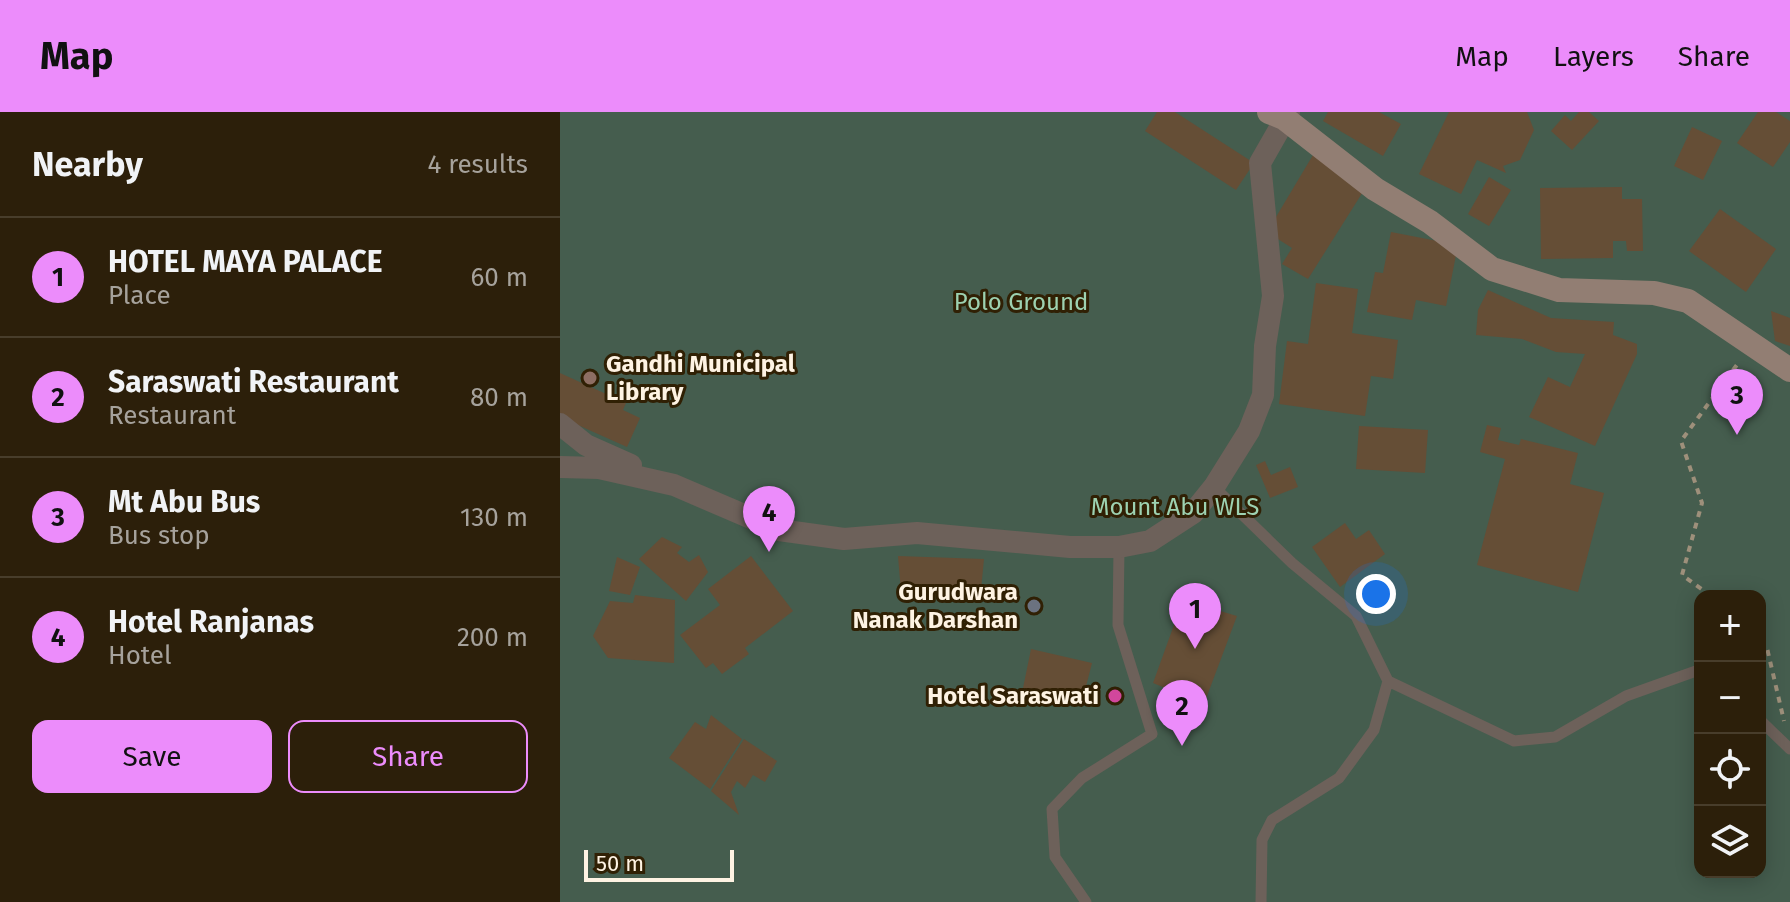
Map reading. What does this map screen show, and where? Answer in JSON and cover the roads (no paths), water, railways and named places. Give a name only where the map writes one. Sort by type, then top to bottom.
[{"type":"main road","points":[[1281,114],[1375,189],[1430,222],[1492,269],[1559,290],[1654,293],[1688,301],[1790,370]]},
{"type":"street","points":[[560,424],[586,445],[779,530],[844,539],[917,533],[1070,547],[1119,547],[1150,541],[1193,513],[1214,487],[1249,431],[1263,395],[1265,346],[1273,296],[1260,163],[1281,114]]},
{"type":"street","points":[[560,467],[599,468],[679,488]]},
{"type":"lane","points":[[1214,487],[1292,563],[1356,616],[1388,681],[1514,741],[1555,737],[1626,696],[1694,672]]},
{"type":"lane","points":[[1086,902],[1055,857],[1052,809],[1082,778],[1152,734],[1118,625],[1119,547]]},
{"type":"lane","points":[[1261,902],[1262,840],[1272,820],[1339,778],[1374,730],[1388,681]]},
{"type":"lane","points":[[1766,726],[1790,749]]},
{"type":"place","name":"Gandhi Municipal Library","points":[[590,378]]},
{"type":"place","name":"Mt Abu Bus","points":[[1737,435]]},
{"type":"place","name":"Hotel Ranjanas","points":[[769,552]]},
{"type":"place","name":"Gurudwara Nanak Darshan","points":[[1034,606]]},
{"type":"place","name":"HOTEL MAYA PALACE","points":[[1195,649]]},
{"type":"place","name":"Hotel Saraswati","points":[[1115,696]]},
{"type":"place","name":"Saraswati Restaurant","points":[[1182,746]]},
{"type":"park label","name":"Polo Ground","points":[[1021,302]]},
{"type":"park label","name":"Mount Abu WLS","points":[[1175,507]]}]
